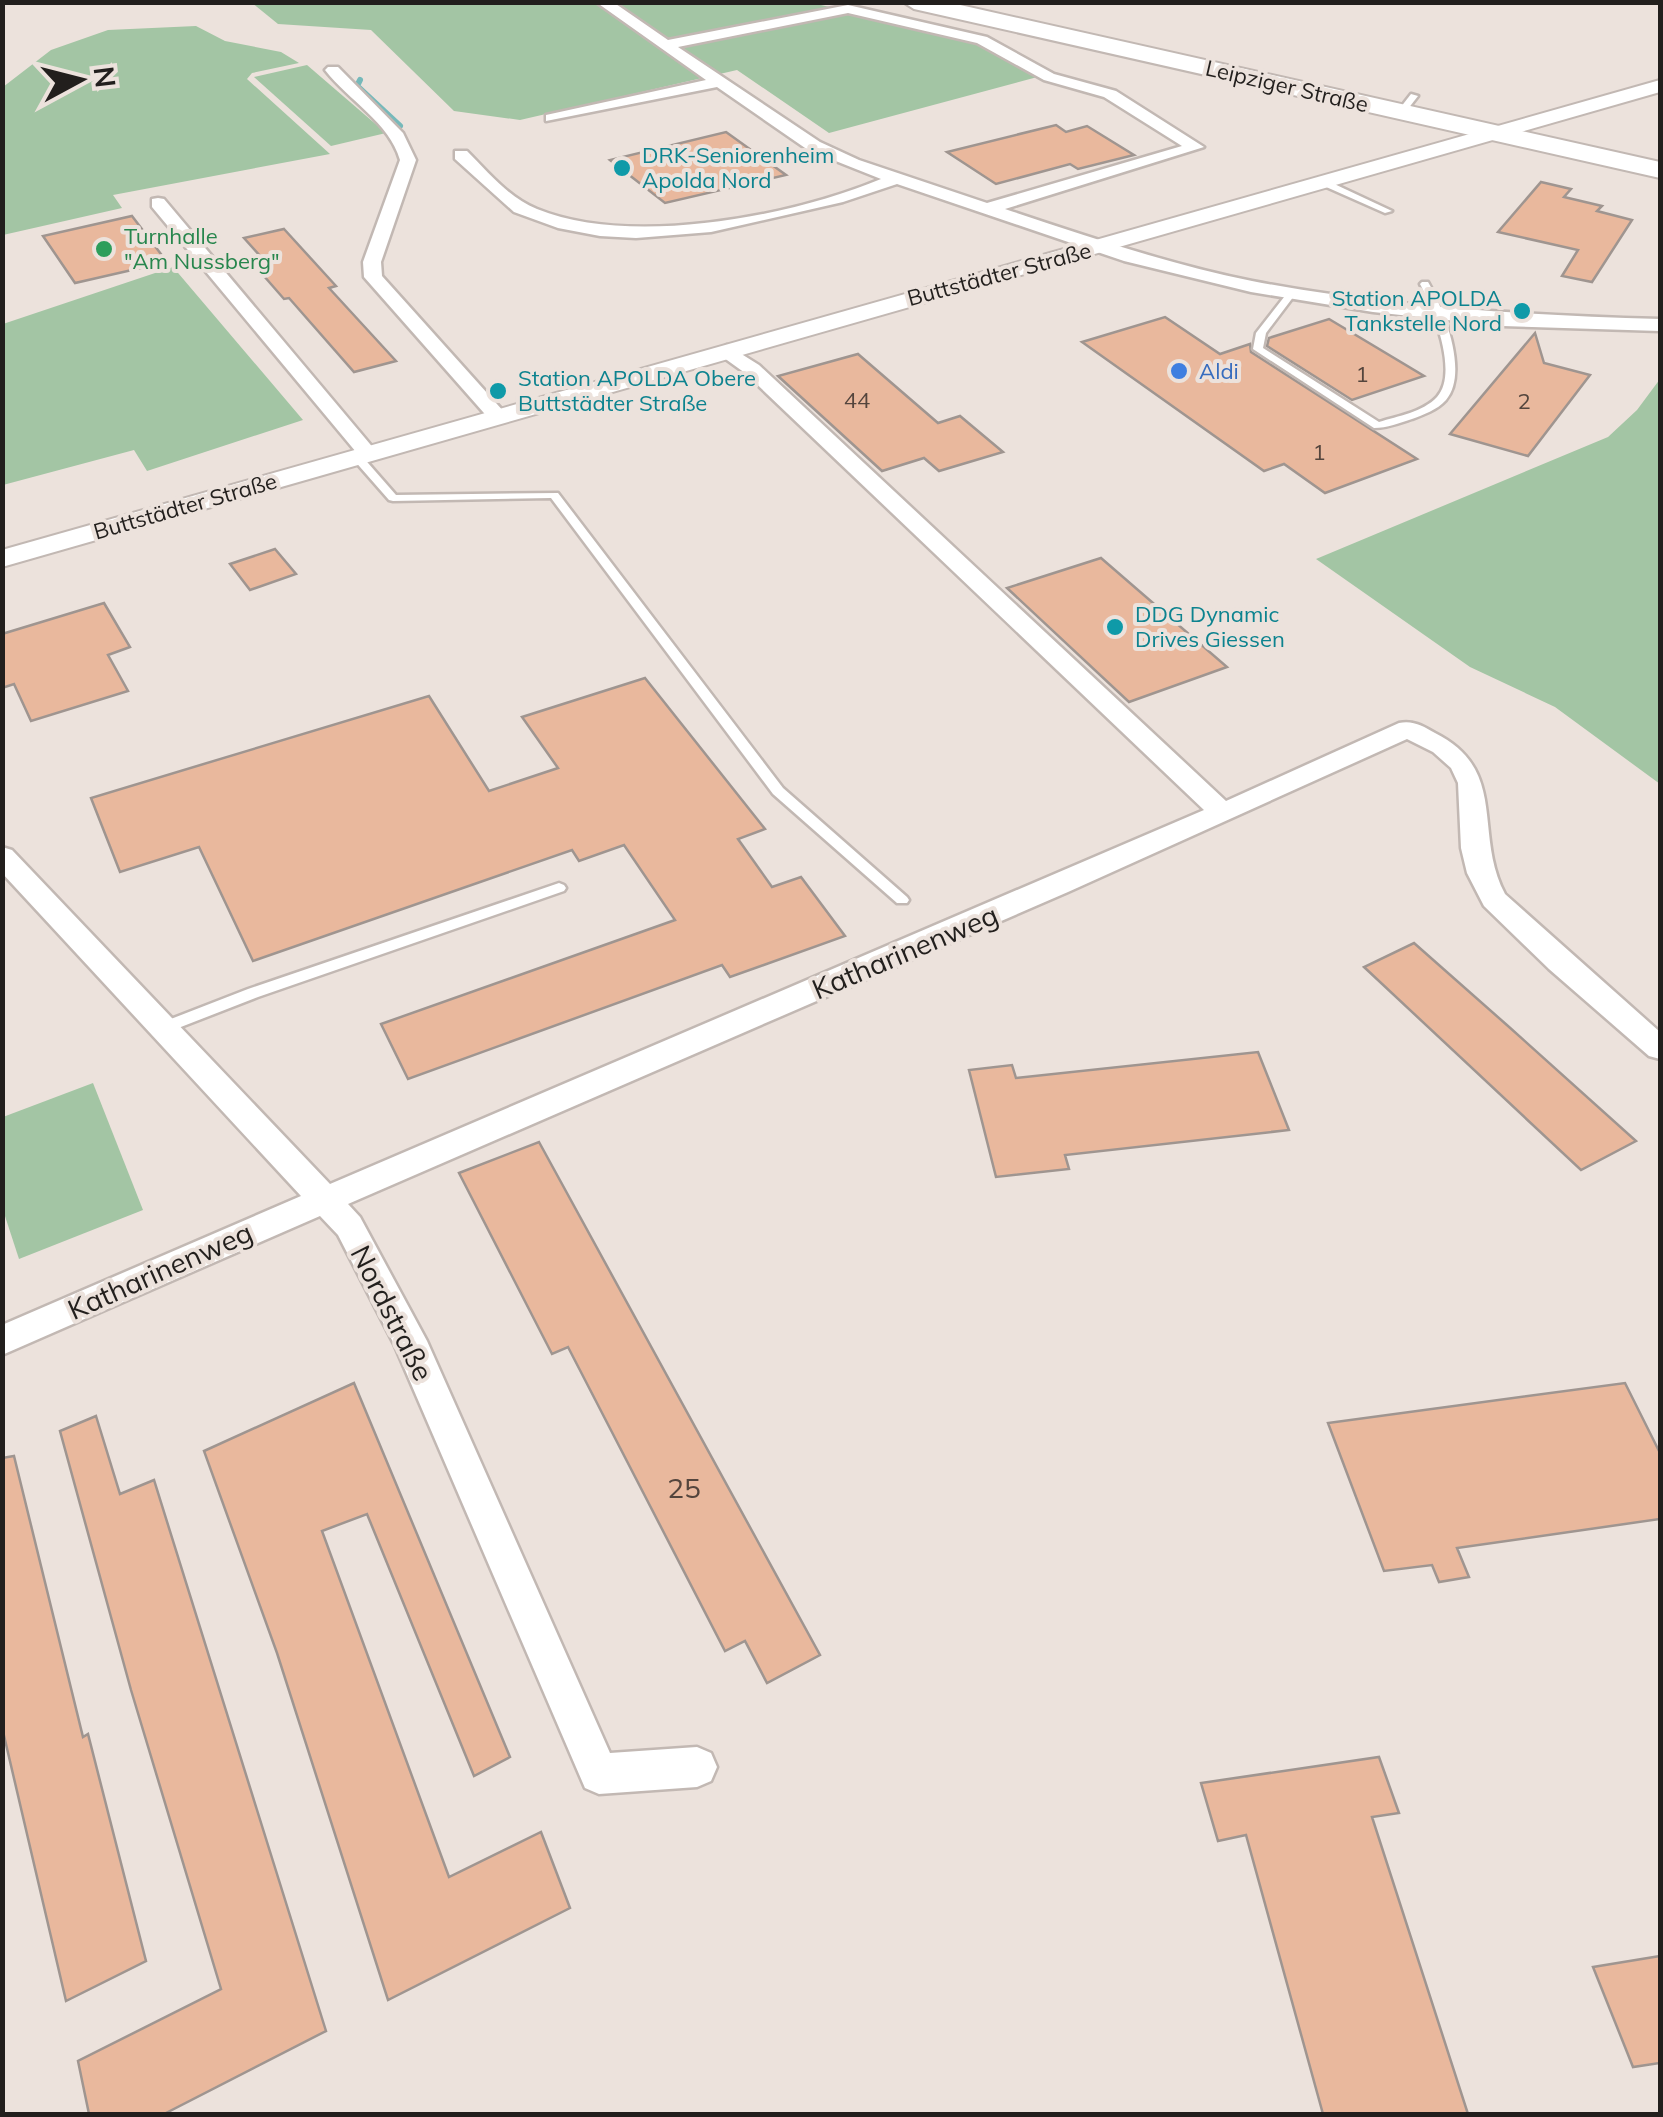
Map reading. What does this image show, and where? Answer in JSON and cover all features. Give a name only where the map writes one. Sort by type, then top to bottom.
[{"type":"main road","name":"Leipziger Straße","points":[[914,2],[1408,104],[1500,134],[1660,170]]},
{"type":"street","points":[[603,2],[814,146],[1098,247],[1178,271],[1291,294],[1502,320],[1660,325]]},
{"type":"street","points":[[668,44],[848,8],[982,40],[1049,77],[1110,94],[1196,147],[990,208]]},
{"type":"street","points":[[333,70],[348,92],[394,131],[407,152],[408,160],[372,262],[374,278],[498,417]]},
{"type":"street","points":[[552,118],[721,82]]},
{"type":"street","name":"Buttstädter Straße","points":[[2,559],[1660,86]]},
{"type":"street","points":[[461,155],[504,198],[532,213],[618,230],[716,228],[858,193],[896,178]]},
{"type":"street","points":[[158,203],[362,456]]},
{"type":"street","points":[[1171,227],[1162,249],[1178,271]]},
{"type":"street","points":[[727,352],[752,369],[1224,813]]},
{"type":"street","name":"Katharinenweg","points":[[2,1342],[323,1199],[759,1016],[1408,729],[1436,740],[1457,755],[1472,776],[1480,873],[1496,901],[1553,958],[1660,1048]]},
{"type":"street","name":"Nordstraße","points":[[2,856],[349,1226],[410,1341],[600,1774],[697,1767]]},
{"type":"lane","points":[[1327,184],[1388,212]]},
{"type":"lane","points":[[1291,294],[1261,333],[1258,349],[1378,426],[1431,406],[1446,395],[1452,374],[1434,299],[1424,284]]},
{"type":"lane","points":[[362,456],[393,498],[554,495],[778,792],[902,900]]},
{"type":"lane","points":[[164,1028],[253,993],[559,888]]},
{"type":"green space","points":[[252,3],[812,3],[973,39],[1041,76],[829,133],[737,70],[520,120],[454,111],[371,30],[278,24]]},
{"type":"green space","points":[[196,26],[225,41],[281,52],[299,63],[252,73],[247,79],[330,154],[113,195],[122,208],[3,235],[3,87],[51,50],[108,30]]},
{"type":"green space","points":[[307,65],[386,133],[331,146],[254,77]]},
{"type":"green space","points":[[173,267],[303,420],[147,471],[134,450],[3,485],[3,324]]},
{"type":"green space","points":[[1660,379],[1660,784],[1555,707],[1470,667],[1316,559],[1608,437],[1637,410]]},
{"type":"green space","points":[[93,1083],[143,1210],[19,1259],[3,1210],[3,1117]]},
{"type":"building","points":[[1056,125],[1066,132],[1087,126],[1134,155],[1078,169],[1070,164],[996,184],[947,152]]},
{"type":"building","name":"DRK-Seniorenheim Apolda Nord","points":[[726,132],[786,175],[665,203],[610,160]]},
{"type":"building","points":[[1541,182],[1571,189],[1564,197],[1602,206],[1597,211],[1632,220],[1592,282],[1562,276],[1578,250],[1498,232]]},
{"type":"building","name":"Turnhalle \"Am Nussberg\"","points":[[132,216],[167,262],[75,283],[43,236]]},
{"type":"building","points":[[284,229],[336,286],[329,288],[396,361],[354,372],[250,260],[261,257],[244,238]]},
{"type":"building","points":[[1165,317],[1220,354],[1250,344],[1251,352],[1417,459],[1325,493],[1284,464],[1264,471],[1082,342]]},
{"type":"building","points":[[1329,319],[1424,376],[1352,400],[1267,346],[1269,338]]},
{"type":"building","points":[[1535,333],[1544,363],[1590,375],[1528,456],[1450,434]]},
{"type":"building","points":[[858,354],[938,423],[960,416],[1003,452],[939,471],[924,458],[882,471],[778,376]]},
{"type":"building","points":[[275,549],[296,574],[250,590],[230,564]]},
{"type":"building","name":"DDG Dynamic Drives Giessen","points":[[1101,558],[1227,667],[1129,702],[1007,588]]},
{"type":"building","points":[[104,603],[130,647],[108,655],[128,691],[31,721],[14,684],[2,688],[2,634]]},
{"type":"building","points":[[645,678],[765,829],[738,839],[772,887],[801,877],[845,936],[730,977],[722,965],[408,1079],[381,1024],[675,920],[624,845],[579,861],[572,850],[253,961],[199,847],[120,872],[91,798],[429,696],[489,791],[558,768],[522,717]]},
{"type":"building","points":[[1414,943],[1636,1141],[1581,1170],[1364,967]]},
{"type":"building","points":[[1258,1052],[1289,1130],[1065,1155],[1069,1169],[996,1177],[969,1070],[1012,1065],[1016,1078]]},
{"type":"building","points":[[539,1142],[820,1655],[767,1683],[745,1641],[725,1651],[568,1347],[552,1354],[459,1173]]},
{"type":"building","points":[[354,1383],[510,1757],[474,1776],[367,1514],[322,1531],[449,1877],[541,1832],[570,1908],[388,2000],[277,1653],[204,1451]]},
{"type":"building","points":[[1625,1383],[1660,1453],[1660,1519],[1457,1548],[1469,1577],[1439,1582],[1432,1565],[1384,1571],[1328,1423]]},
{"type":"building","points":[[96,1416],[120,1494],[154,1480],[326,2031],[164,2114],[89,2114],[78,2061],[221,1989],[131,1690],[60,1431]]},
{"type":"building","points":[[14,1456],[83,1737],[88,1734],[146,1961],[66,2001],[2,1727],[2,1458]]},
{"type":"building","points":[[1379,1757],[1399,1813],[1372,1817],[1468,2114],[1323,2114],[1246,1835],[1218,1841],[1201,1783]]},
{"type":"building","points":[[1660,1956],[1660,2063],[1633,2067],[1593,1967]]},
{"type":"waterway","points":[[360,80],[357,86],[400,126]]},
{"type":"place","name":"DRK-Seniorenheim Apolda Nord","points":[[622,168]]},
{"type":"place","name":"Turnhalle \"Am Nussberg\"","points":[[104,249]]},
{"type":"place","name":"Station APOLDA Tankstelle Nord","points":[[1522,311]]},
{"type":"place","name":"Aldi","points":[[1179,371]]},
{"type":"place","name":"Station APOLDA Obere Buttstädter Straße","points":[[498,391]]},
{"type":"place","name":"DDG Dynamic Drives Giessen","points":[[1115,627]]}]
